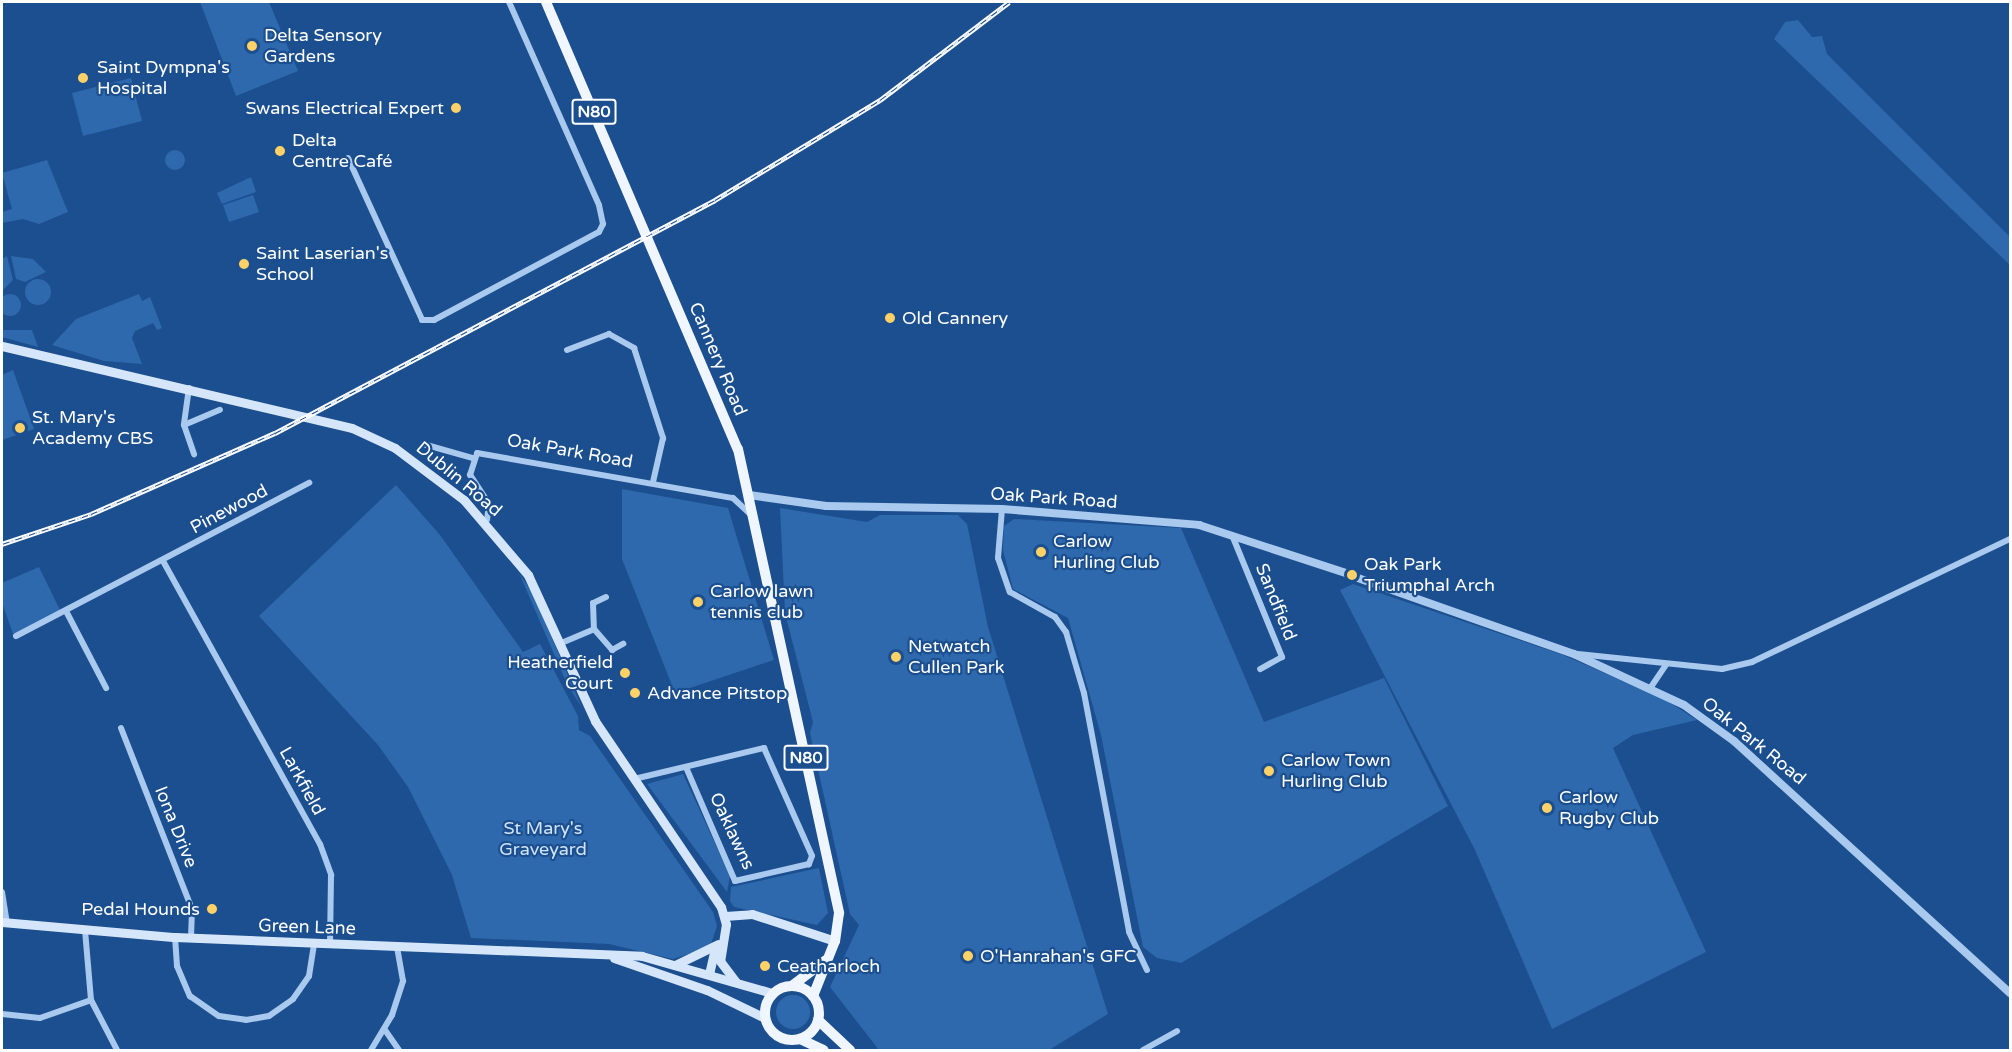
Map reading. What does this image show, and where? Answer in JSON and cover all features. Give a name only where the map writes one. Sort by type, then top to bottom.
[{"type":"main road","name":"Cannery Road","points":[[546,2],[738,450],[748,491]]},
{"type":"main road","name":"Dublin Road","points":[[2,346],[318,419],[395,448],[487,520],[528,575],[595,721],[725,916]]},
{"type":"main road","name":"N80","points":[[748,491],[839,913],[835,941],[813,996]]},
{"type":"main road","points":[[707,990],[725,916],[752,914],[835,941]]},
{"type":"main road","name":"Green Lane","points":[[4,923],[191,938],[611,957]]},
{"type":"main road","points":[[675,965],[717,946]]},
{"type":"main road","points":[[717,946],[720,961],[736,982]]},
{"type":"main road","points":[[611,957],[675,965],[772,993],[765,1018]]},
{"type":"main road","points":[[611,957],[707,990],[765,1018],[778,1037],[800,1039],[824,1050]]},
{"type":"main road","name":"N80","points":[[772,993],[793,986],[826,960]]},
{"type":"main road","points":[[793,986],[813,996],[818,1020],[850,1050]]},
{"type":"main road","points":[[800,1039],[818,1020]]},
{"type":"street","points":[[348,158],[422,320],[434,320],[599,232],[603,224],[599,205],[509,2]]},
{"type":"street","points":[[567,350],[609,333],[638,354],[663,438],[652,482]]},
{"type":"street","points":[[189,388],[184,424],[194,454]]},
{"type":"street","points":[[184,424],[220,410]]},
{"type":"street","name":"Oak Park Road","points":[[423,444],[472,458],[490,454],[733,498]]},
{"type":"street","points":[[472,458],[470,475],[489,504],[487,520]]},
{"type":"street","name":"Pinewood","points":[[15,636],[309,483]]},
{"type":"street","points":[[748,491],[733,498],[752,516]]},
{"type":"street","name":"Oak Park Road","points":[[748,491],[826,506],[1002,509],[1199,525],[1352,575],[1574,654],[1651,687],[1734,741],[2010,993]]},
{"type":"street","points":[[1002,509],[997,550],[1010,592],[1055,617],[1066,632],[1084,693],[1129,932],[1147,970]]},
{"type":"street","name":"Sandfield","points":[[1232,534],[1282,657],[1260,669]]},
{"type":"street","points":[[1574,654],[1722,669],[1752,662],[2010,539]]},
{"type":"street","name":"Larkfield","points":[[163,561],[320,844],[331,875],[330,945]]},
{"type":"street","points":[[606,597],[593,603],[594,629],[612,650],[623,644]]},
{"type":"street","points":[[66,611],[106,688]]},
{"type":"street","points":[[559,644],[594,629]]},
{"type":"street","points":[[1651,687],[1666,665]]},
{"type":"street","name":"Iona Drive","points":[[121,728],[192,909],[191,938]]},
{"type":"street","name":"Oaklawns","points":[[633,779],[764,748],[812,856],[809,864],[735,881],[686,767]]},
{"type":"street","points":[[2,892],[4,923]]},
{"type":"street","points":[[86,930],[91,1000],[117,1050]]},
{"type":"street","points":[[175,937],[177,966],[190,996],[219,1016],[246,1020],[269,1016],[293,999],[309,976],[314,944]]},
{"type":"street","points":[[371,1050],[385,1030],[403,981],[397,946]]},
{"type":"street","points":[[2,1014],[40,1018],[91,1000]]},
{"type":"street","points":[[385,1030],[399,1050]]},
{"type":"street","points":[[1146,1050],[1177,1031]]},
{"type":"green space","name":"Delta Sensory Gardens","points":[[200,2],[269,2],[298,71],[236,96]]},
{"type":"green space","points":[[1798,20],[1812,37],[1822,36],[1827,54],[2010,237],[2010,265],[1774,39],[1785,22]]},
{"type":"green space","points":[[131,78],[142,121],[83,136],[72,93]]},
{"type":"green space","points":[[171,150],[179,150],[185,156],[185,164],[179,170],[171,170],[165,164],[165,156]]},
{"type":"green space","points":[[47,160],[68,212],[39,224],[23,219],[2,223],[2,212],[12,209],[2,173]]},
{"type":"green space","points":[[251,177],[256,192],[222,204],[217,193]]},
{"type":"green space","points":[[253,195],[259,212],[229,222],[223,205]]},
{"type":"green space","points":[[7,256],[13,280],[2,291],[2,259]]},
{"type":"green space","points":[[11,256],[33,259],[46,272],[25,282],[16,279]]},
{"type":"green space","points":[[38,279],[47,283],[51,292],[47,301],[38,305],[29,301],[25,292],[29,283]]},
{"type":"green space","points":[[10,294],[18,297],[21,305],[18,313],[10,316],[2,313],[-1,305],[2,297]]},
{"type":"green space","points":[[139,294],[142,301],[150,297],[162,328],[157,330],[153,323],[135,331],[132,338],[142,364],[104,361],[52,345],[76,319]]},
{"type":"green space","points":[[2,330],[32,330],[38,347],[2,337]]},
{"type":"green space","points":[[13,370],[34,429],[2,440],[2,375]]},
{"type":"green space","name":"St Mary's Graveyard","points":[[396,485],[440,535],[523,652],[540,644],[578,716],[579,730],[590,736],[713,912],[717,926],[710,947],[673,959],[609,944],[471,938],[452,875],[408,787],[378,745],[259,616]]},
{"type":"green space","name":"Carlow lawn tennis club","points":[[622,489],[728,508],[774,660],[675,693],[622,559]]},
{"type":"green space","points":[[780,508],[867,522],[880,515],[958,515],[967,524],[988,627],[1108,1014],[1049,1050],[879,1050],[830,987],[859,925],[850,914],[810,733],[813,722],[785,613]]},
{"type":"green space","name":"Carlow Town Hurling Club","points":[[1014,519],[1181,528],[1264,722],[1384,678],[1448,806],[1181,963],[1157,958],[1143,947],[1101,735],[1068,618],[1013,589],[1003,550],[1004,526]]},
{"type":"green space","points":[[39,567],[61,612],[13,634],[2,603],[2,583]]},
{"type":"green space","points":[[519,573],[533,594],[582,708],[567,684]]},
{"type":"green space","name":"Carlow Rugby Club","points":[[1353,584],[1563,655],[1664,699],[1697,720],[1633,735],[1613,748],[1706,952],[1552,1029],[1475,850],[1340,590]]},
{"type":"green space","points":[[683,774],[730,876],[727,892],[647,784]]},
{"type":"green space","points":[[819,868],[828,913],[817,925],[734,907],[730,901],[731,887]]},
{"type":"green space","points":[[793,995],[805,1000],[810,1012],[805,1024],[793,1029],[781,1024],[776,1012],[781,1000]]},
{"type":"railway","points":[[2,544],[91,514],[275,433],[715,200],[880,100],[1009,2]]},
{"type":"place","name":"Delta Sensory Gardens","points":[[252,46]]},
{"type":"place","name":"Saint Dympna's Hospital","points":[[83,78]]},
{"type":"place","name":"Swans Electrical Expert","points":[[456,108]]},
{"type":"place","name":"Delta Centre Café","points":[[280,151]]},
{"type":"place","name":"Saint Laserian's School","points":[[244,264]]},
{"type":"place","name":"Old Cannery","points":[[890,318]]},
{"type":"place","name":"St. Mary's Academy CBS","points":[[20,428]]},
{"type":"place","name":"Carlow Hurling Club","points":[[1041,552]]},
{"type":"place","name":"Oak Park Triumphal Arch","points":[[1352,575]]},
{"type":"place","name":"Carlow lawn tennis club","points":[[698,602]]},
{"type":"place","name":"Netwatch Cullen Park","points":[[896,657]]},
{"type":"place","name":"Heatherfield Court","points":[[625,673]]},
{"type":"place","name":"Advance Pitstop","points":[[635,693]]},
{"type":"place","name":"Carlow Town Hurling Club","points":[[1269,771]]},
{"type":"place","name":"Carlow Rugby Club","points":[[1547,808]]},
{"type":"place","name":"Pedal Hounds","points":[[212,909]]},
{"type":"place","name":"O'Hanrahan's GFC","points":[[968,956]]},
{"type":"place","name":"Ceatharloch","points":[[765,966]]}]
